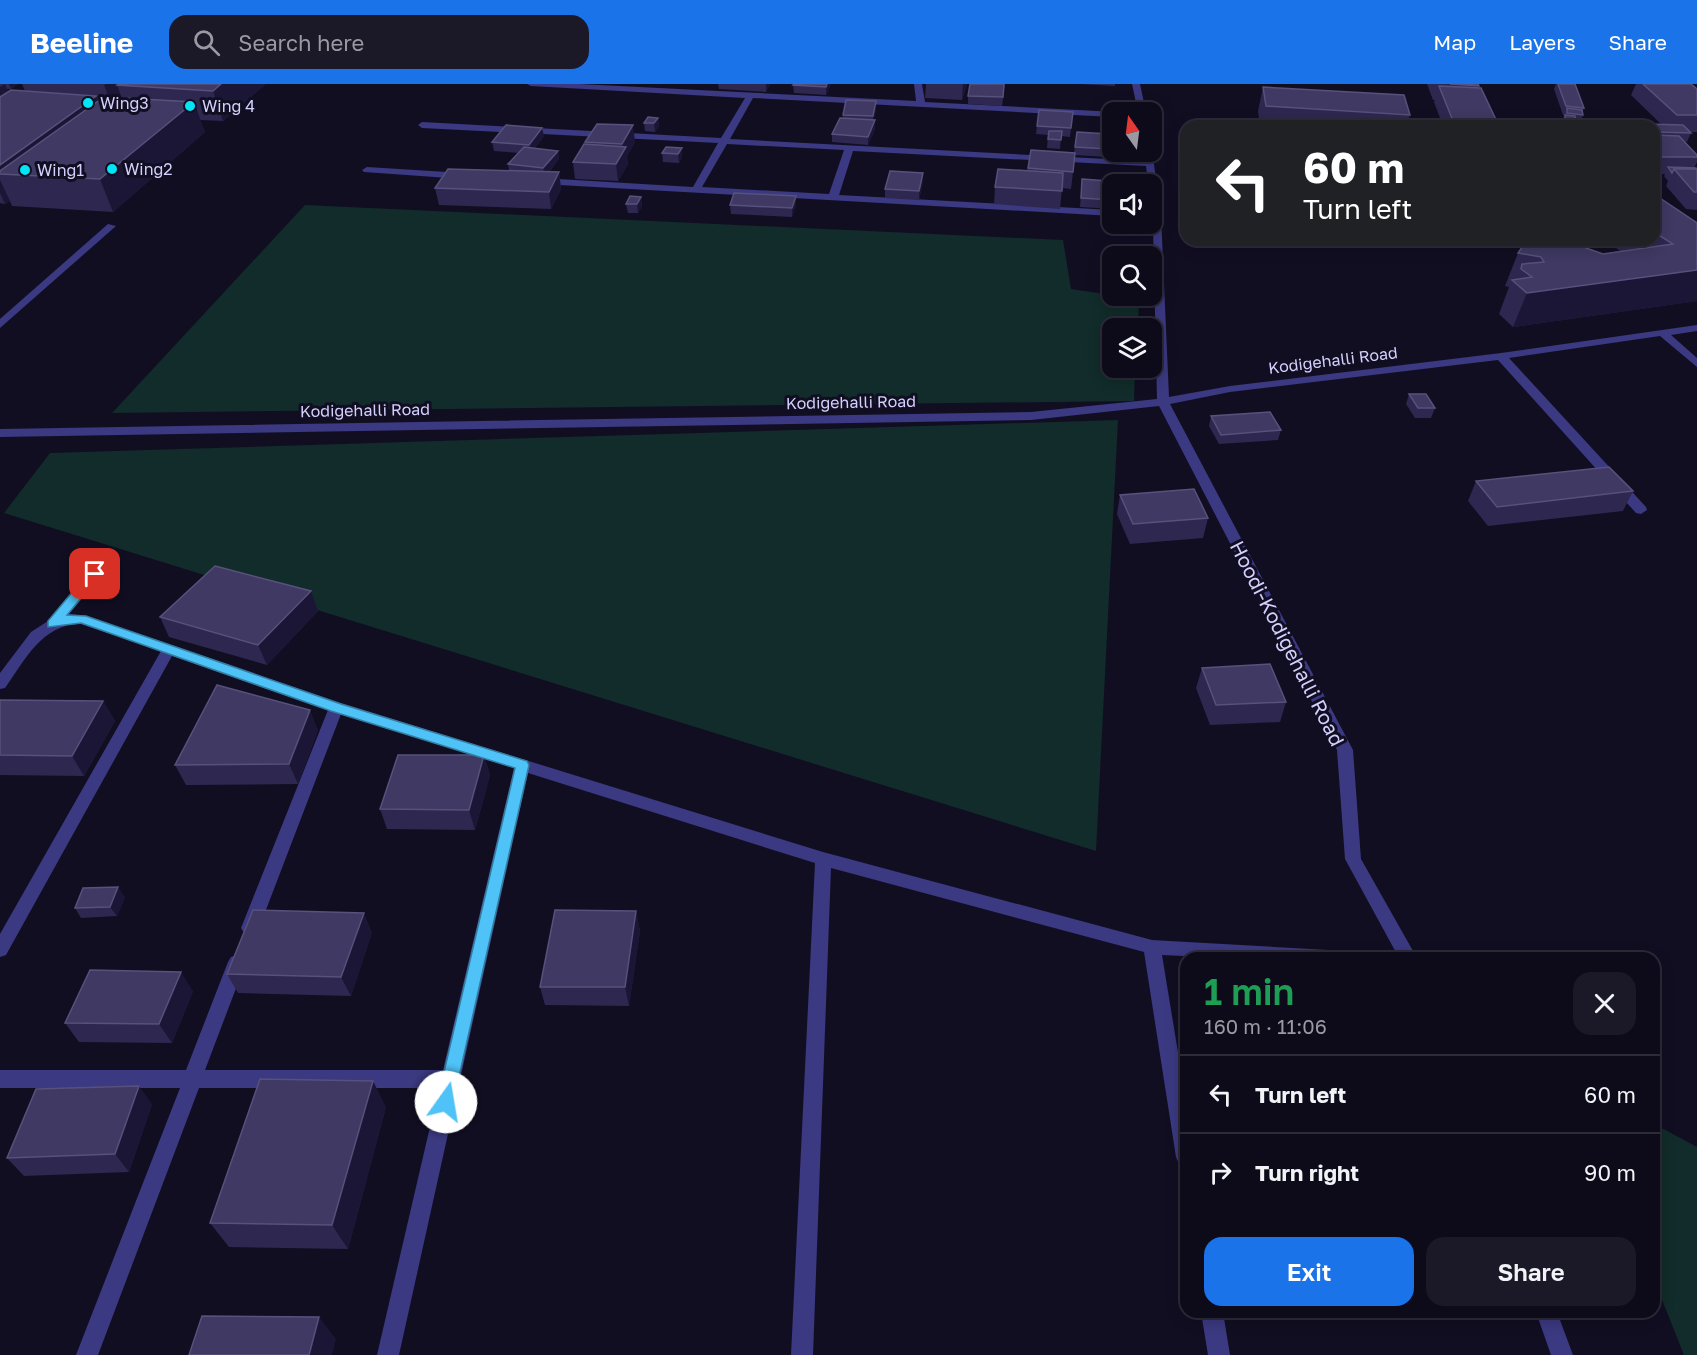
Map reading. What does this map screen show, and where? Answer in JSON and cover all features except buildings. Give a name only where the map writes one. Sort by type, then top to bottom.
[{"type":"street","points":[[531,84],[1102,113]]},
{"type":"street","points":[[918,84],[921,104]]},
{"type":"street","points":[[1136,84],[1140,102]]},
{"type":"street","points":[[696,190],[750,96]]},
{"type":"street","points":[[422,125],[1151,164],[1152,174]]},
{"type":"street","points":[[832,198],[849,147]]},
{"type":"street","points":[[367,171],[473,177]]},
{"type":"street","points":[[531,180],[1102,212]]},
{"type":"street","points":[[0,325],[111,226]]},
{"type":"street","points":[[1155,234],[1163,402]]},
{"type":"street","name":"Kodigehalli Road","points":[[0,433],[1031,416],[1163,402],[1230,388],[1501,356],[1697,328]]},
{"type":"street","points":[[1663,333],[1697,364]]},
{"type":"street","points":[[1501,356],[1641,510]]},
{"type":"street","name":"Hoodi-Kodigehalli Road","points":[[1163,402],[1345,750],[1353,859],[1405,952]]},
{"type":"street","points":[[53,624],[109,558]]},
{"type":"street","points":[[0,684],[36,635],[66,619],[82,619],[336,707],[823,859],[1152,947],[1240,952]]},
{"type":"street","points":[[0,950],[169,649]]},
{"type":"street","points":[[87,1355],[336,707]]},
{"type":"street","points":[[388,1355],[522,765]]},
{"type":"street","points":[[802,1355],[823,859]]},
{"type":"street","points":[[1152,947],[1180,1120]]},
{"type":"street","points":[[0,1079],[451,1079]]},
{"type":"street","points":[[1213,1318],[1219,1355]]},
{"type":"street","points":[[1548,1318],[1562,1355]]},
{"type":"green space","points":[[305,205],[1063,240],[1071,289],[1102,294],[1102,306],[1139,306],[1138,318],[1102,318],[1102,378],[1135,378],[1134,401],[112,413]]},
{"type":"green space","points":[[1118,420],[1096,851],[4,513],[50,453]]},
{"type":"green space","points":[[1660,1127],[1697,1147],[1697,1355],[1684,1355],[1660,1295]]},
{"type":"place","name":"Wing3","points":[[88,103]]},
{"type":"place","name":"Wing 4","points":[[190,106]]},
{"type":"place","name":"Wing2","points":[[112,169]]},
{"type":"place","name":"Wing1","points":[[25,170]]},
{"type":"route","points":[[95,574],[53,624],[66,619],[82,619],[336,707],[522,765],[446,1102]]}]
